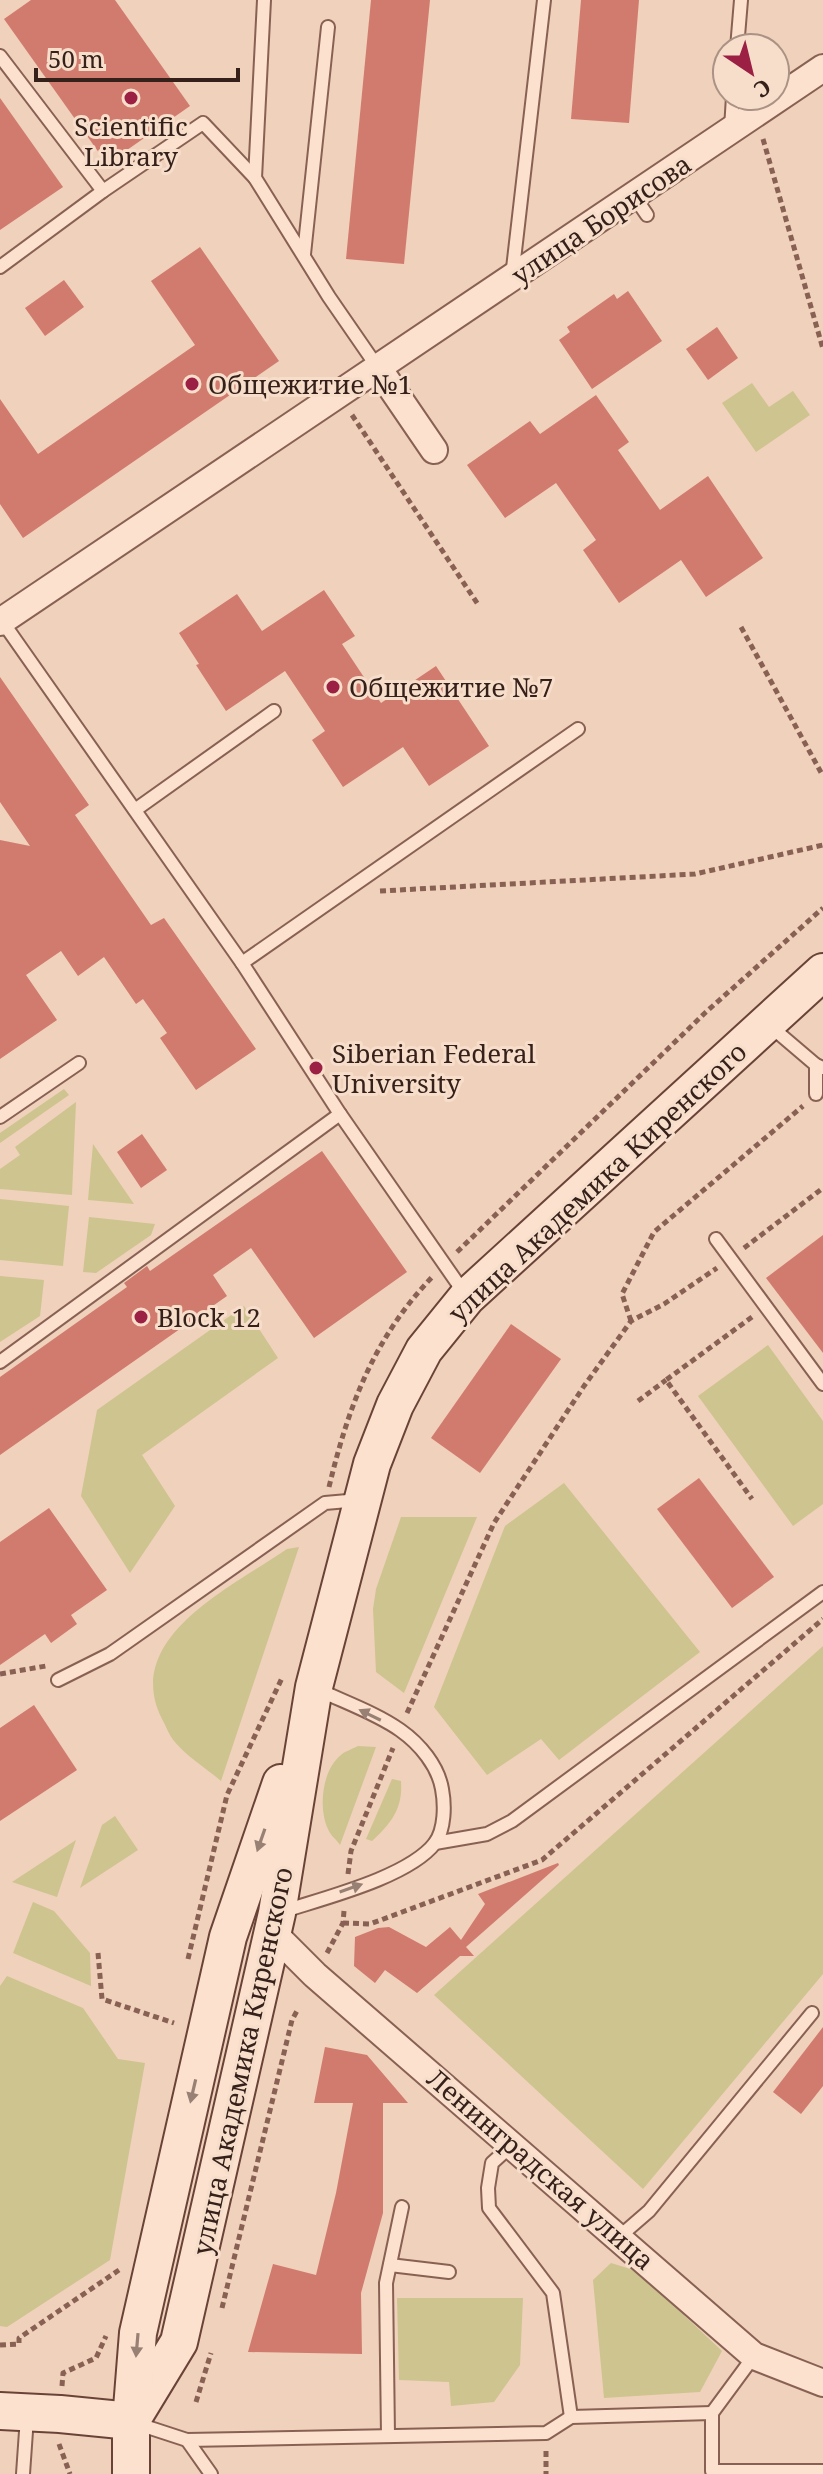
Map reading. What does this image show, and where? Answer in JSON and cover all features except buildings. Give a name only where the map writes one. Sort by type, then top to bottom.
[{"type":"main road","name":"улица Академика Киренского","points":[[131,2474],[131,2421],[138,2333],[228,1937],[314,1687],[372,1464],[395,1405],[424,1350],[467,1297],[823,972]]},
{"type":"main road","name":"улица Академика Киренского","points":[[131,2421],[179,2342],[275,1923],[314,1687]]},
{"type":"main road","points":[[13,2412],[131,2421]]},
{"type":"street","name":"улица Борисова","points":[[1,620],[512,280],[641,206],[731,130],[823,68]]},
{"type":"street","points":[[378,368],[434,450]]},
{"type":"street","name":"Ленинградская улица","points":[[275,1923],[315,1975],[754,2356],[823,2383]]},
{"type":"lane","points":[[255,178],[264,0]]},
{"type":"lane","points":[[512,280],[544,0]]},
{"type":"lane","points":[[738,32],[741,0]]},
{"type":"lane","points":[[304,254],[328,27]]},
{"type":"lane","points":[[0,56],[103,191]]},
{"type":"lane","points":[[731,130],[732,112]]},
{"type":"lane","points":[[0,267],[203,123],[255,178],[329,297],[378,368]]},
{"type":"lane","points":[[1,620],[242,963],[340,1114],[467,1297]]},
{"type":"lane","points":[[135,810],[274,711]]},
{"type":"lane","points":[[242,963],[578,729]]},
{"type":"lane","points":[[766,1023],[821,1064],[816,1094]]},
{"type":"lane","points":[[0,1117],[79,1063]]},
{"type":"lane","points":[[0,1362],[340,1114]]},
{"type":"lane","points":[[716,1239],[823,1384]]},
{"type":"lane","points":[[58,1680],[110,1654],[325,1503],[363,1499]]},
{"type":"lane","points":[[275,1923],[400,1869],[435,1843],[487,1834],[512,1821],[823,1592]]},
{"type":"lane","points":[[314,1687],[400,1730],[421,1749],[439,1774],[444,1803],[442,1824],[435,1843]]},
{"type":"lane","points":[[619,2237],[649,2211],[812,2013]]},
{"type":"lane","points":[[512,2145],[492,2163],[489,2208],[553,2293],[571,2417]]},
{"type":"lane","points":[[388,2435],[386,2283],[402,2207]]},
{"type":"lane","points":[[390,2265],[449,2272]]},
{"type":"lane","points":[[754,2356],[712,2413],[712,2473],[823,2471]]},
{"type":"lane","points":[[13,2412],[23,2474]]},
{"type":"lane","points":[[131,2421],[187,2440],[546,2433],[571,2417],[712,2413]]},
{"type":"lane","points":[[187,2440],[211,2474]]},
{"type":"path","points":[[756,114],[823,349]]},
{"type":"path","points":[[378,368],[351,404],[352,415],[479,606]]},
{"type":"path","points":[[741,627],[823,776]]},
{"type":"path","points":[[342,893],[695,874],[823,845]]},
{"type":"path","points":[[631,1321],[622,1294],[654,1232],[816,1094]]},
{"type":"path","points":[[325,1956],[343,1923],[351,1851],[400,1730],[494,1523],[584,1386],[631,1321],[664,1304]]},
{"type":"path","points":[[638,1401],[756,1314]]},
{"type":"path","points":[[666,1380],[752,1499]]},
{"type":"path","points":[[343,1923],[370,1924],[542,1860],[823,1619]]},
{"type":"path","points":[[98,1953],[102,1999],[174,2023]]},
{"type":"path","points":[[219,2321],[292,2020],[298,2009]]},
{"type":"path","points":[[0,2345],[19,2344],[19,2338],[119,2270]]},
{"type":"path","points":[[63,2373],[96,2358],[106,2333]]},
{"type":"path","points":[[196,2402],[212,2348],[202,2346]]},
{"type":"path","points":[[58,2447],[70,2474]]},
{"type":"shaded area","points":[[752,383],[769,407],[793,391],[810,415],[756,452],[722,403]]},
{"type":"shaded area","points":[[64,1089],[69,1095],[0,1143],[0,1133]]},
{"type":"shaded area","points":[[76,1102],[72,1195],[0,1189],[0,1169],[20,1155],[15,1147]]},
{"type":"shaded area","points":[[93,1144],[134,1204],[88,1200]]},
{"type":"shaded area","points":[[0,1199],[69,1206],[63,1266],[0,1260]]},
{"type":"shaded area","points":[[89,1217],[155,1224],[151,1235],[96,1273],[83,1272]]},
{"type":"shaded area","points":[[0,1276],[44,1280],[40,1316],[0,1342]]},
{"type":"shaded area","points":[[244,1306],[278,1358],[142,1455],[175,1506],[130,1573],[81,1496],[97,1410]]},
{"type":"shaded area","points":[[768,1345],[823,1421],[823,1504],[793,1526],[698,1396]]},
{"type":"shaded area","points":[[564,1483],[700,1652],[559,1760],[541,1739],[487,1775],[434,1707],[505,1526]]},
{"type":"shaded area","points":[[401,1517],[477,1517],[404,1693],[376,1672],[373,1609],[376,1589]]},
{"type":"shaded area","points":[[299,1547],[221,1781],[184,1752],[171,1736],[153,1690],[156,1664],[169,1640],[188,1618],[212,1598],[287,1549]]},
{"type":"shaded area","points":[[823,1646],[823,1974],[643,2189],[434,1995]]},
{"type":"shaded area","points":[[358,1746],[376,1747],[340,1845],[329,1831],[323,1811],[326,1779],[335,1762]]},
{"type":"shaded area","points":[[392,1779],[401,1781],[398,1808],[372,1841],[366,1839]]},
{"type":"shaded area","points":[[115,1816],[138,1850],[80,1888],[102,1825]]},
{"type":"shaded area","points":[[76,1840],[57,1897],[12,1882]]},
{"type":"shaded area","points":[[33,1902],[54,1911],[90,1953],[91,1986],[13,1953]]},
{"type":"shaded area","points":[[7,1976],[83,2008],[118,2059],[145,2063],[110,2260],[7,2327],[0,2326],[0,1986]]},
{"type":"shaded area","points":[[611,2263],[637,2271],[722,2351],[700,2392],[604,2398],[593,2280]]},
{"type":"shaded area","points":[[397,2298],[523,2298],[520,2365],[494,2402],[451,2406],[449,2382],[399,2380]]},
{"type":"place","name":"Scientific Library","points":[[131,98]]},
{"type":"place","name":"Общежитие №1","points":[[192,384]]},
{"type":"place","name":"Общежитие №7","points":[[333,687]]},
{"type":"place","name":"Siberian Federal University","points":[[316,1068]]},
{"type":"place","name":"Block 12","points":[[141,1317]]}]
